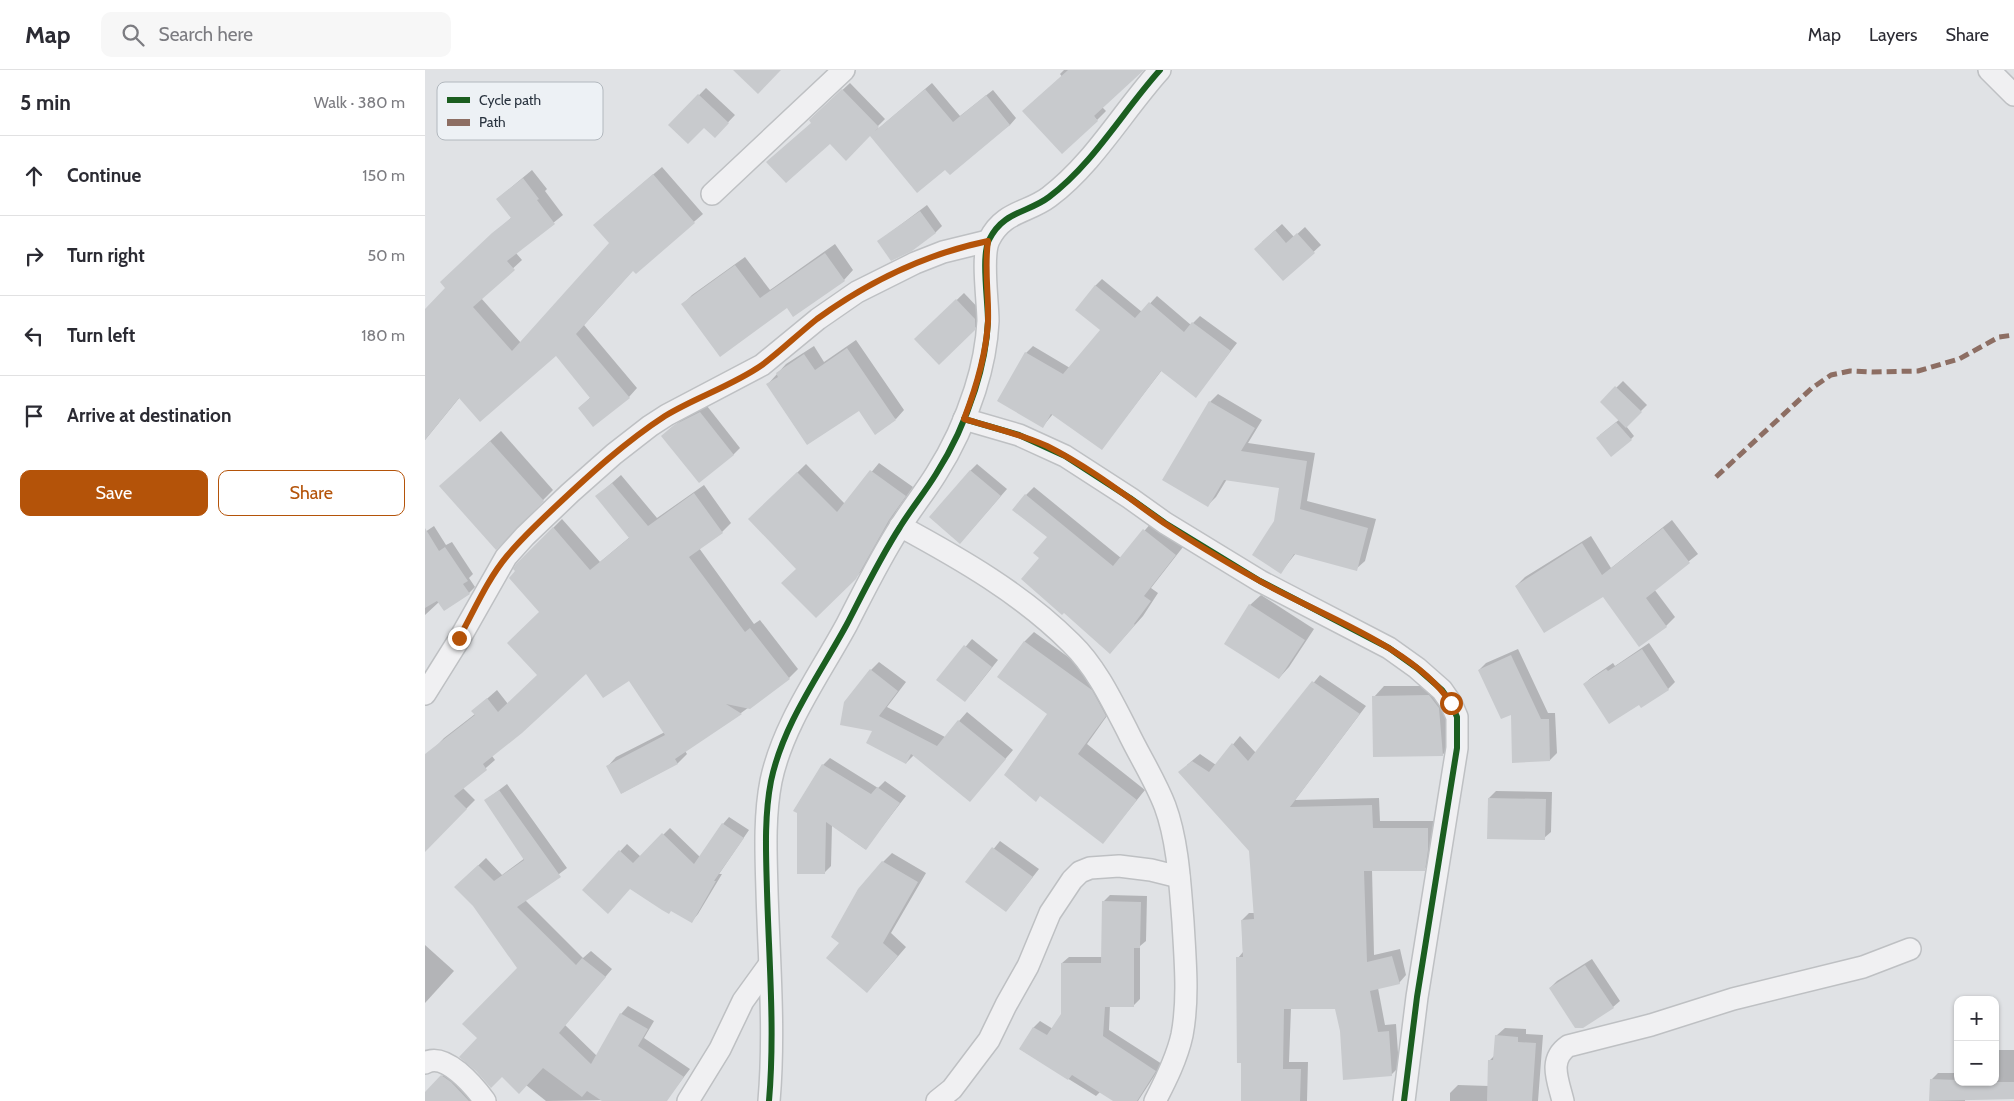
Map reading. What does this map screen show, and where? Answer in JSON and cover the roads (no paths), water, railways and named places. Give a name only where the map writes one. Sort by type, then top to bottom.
[{"type":"street","points":[[712,194],[844,70]]},
{"type":"street","points":[[769,1101],[773,1024],[769,965],[767,816],[772,778],[791,725],[880,558],[935,475],[964,419],[975,388],[986,340],[988,306],[985,258],[988,241],[1005,220],[1017,212],[1048,198],[1063,184],[1103,142],[1160,70]]},
{"type":"street","points":[[1989,70],[2014,95]]},
{"type":"street","points":[[425,694],[506,557],[570,493],[621,448],[667,415],[762,365],[818,319],[857,292],[915,263],[943,252],[988,241]]},
{"type":"street","points":[[964,419],[1019,435],[1065,456],[1173,528],[1260,581],[1389,648],[1417,668],[1442,690],[1451,703],[1457,717],[1457,748],[1417,996],[1404,1101]]},
{"type":"street","points":[[900,526],[978,570],[1026,603],[1072,644],[1094,670],[1113,702],[1155,783],[1166,808],[1178,862],[1184,945],[1185,1009],[1181,1037],[1167,1077],[1155,1101]]},
{"type":"street","points":[[937,1101],[952,1089],[989,1040],[1006,1005],[1029,966],[1050,913],[1072,880],[1080,872],[1090,868],[1119,866],[1151,870],[1179,877]]},
{"type":"street","points":[[1563,1101],[1556,1062],[1558,1054],[1568,1046],[1658,1023],[1733,999],[1863,967],[1910,949]]},
{"type":"street","points":[[687,1101],[720,1049],[743,1001],[769,965]]},
{"type":"street","points":[[425,1063],[435,1060],[446,1062],[474,1087],[485,1101]]}]
